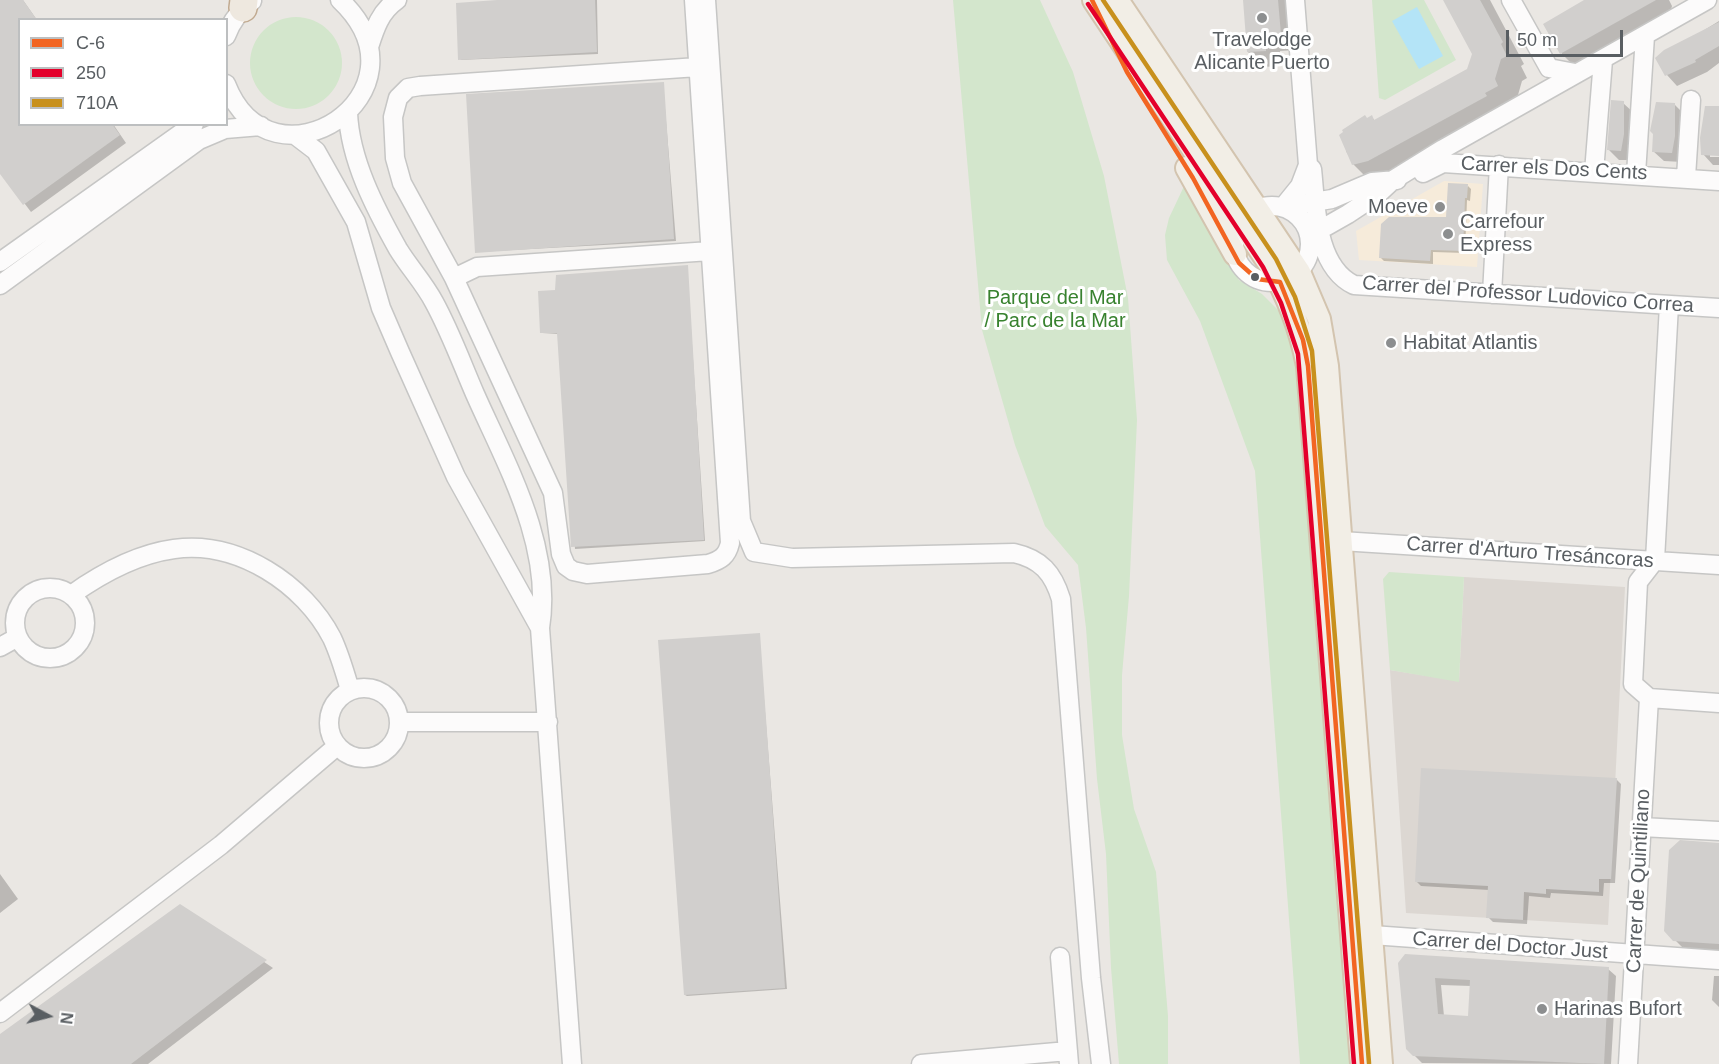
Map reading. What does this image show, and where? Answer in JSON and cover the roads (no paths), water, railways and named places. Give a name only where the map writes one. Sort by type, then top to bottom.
[{"type":"main road","points":[[1093,0],[1249,215]]},
{"type":"main road","points":[[1093,0],[1127,72],[1193,178],[1235,254]]},
{"type":"main road","points":[[1117,0],[1249,215],[1290,277],[1310,293],[1324,341],[1381,1064]]},
{"type":"main road","points":[[1290,277],[1308,366],[1362,1064]]},
{"type":"street","points":[[340,0],[358,21],[369,47]]},
{"type":"street","points":[[295,135],[323,129],[348,113],[362,94],[369,71],[369,47],[376,23],[397,0]]},
{"type":"street","points":[[694,0],[730,543],[728,552],[721,560],[708,564],[586,574],[573,571],[566,566],[561,554],[553,493],[454,278],[402,183],[395,158],[393,117],[398,98],[408,88],[698,67]]},
{"type":"street","points":[[706,0],[741,521],[754,552],[792,558],[1014,553],[1031,557],[1045,567],[1056,582],[1061,599],[1091,978],[1101,1064]]},
{"type":"street","points":[[1295,0],[1308,165],[1300,186],[1283,207],[1300,218],[1317,237]]},
{"type":"street","points":[[1511,0],[1549,68],[1575,74]]},
{"type":"street","points":[[228,31],[247,2]]},
{"type":"street","points":[[1249,215],[1234,237],[1235,254],[1239,263],[1252,277],[1266,282],[1290,277],[1306,261],[1317,237],[1378,194],[1393,180],[1645,36],[1695,3]]},
{"type":"street","points":[[1636,174],[1645,36]]},
{"type":"street","points":[[1594,172],[1603,60]]},
{"type":"street","points":[[228,89],[244,113],[261,126]]},
{"type":"street","points":[[1686,177],[1691,100]]},
{"type":"street","points":[[348,113],[349,136],[356,160],[399,250],[434,302],[527,516],[543,586],[540,628],[572,1064]]},
{"type":"street","points":[[0,262],[191,126]]},
{"type":"street","points":[[0,285],[199,140],[225,129],[261,126],[295,135],[316,151],[356,222],[381,308],[456,477],[540,628]]},
{"type":"street","name":"Carrer els Dos Cents","points":[[1249,215],[1268,206],[1283,207],[1316,203],[1341,196],[1372,182],[1415,178],[1443,163],[1686,177],[1719,181]]},
{"type":"street","points":[[1308,165],[1312,169],[1317,237]]},
{"type":"street","points":[[1492,294],[1499,165]]},
{"type":"street","name":"Carrer del Professor Ludovico Correa","points":[[1317,237],[1338,273],[1354,285],[1719,308]]},
{"type":"street","points":[[454,278],[477,267],[710,251]]},
{"type":"street","points":[[1669,305],[1655,560],[1638,582],[1633,684],[1649,698],[1719,703]]},
{"type":"street","name":"Carrer d'Arturo Tresáncoras","points":[[1341,541],[1719,565]]},
{"type":"street","points":[[71,595],[112,569],[148,554],[176,548],[203,550],[235,557],[260,566],[302,596],[332,638],[350,690]]},
{"type":"street","points":[[51,588],[71,595],[84,614],[85,626],[82,637],[67,654],[44,658],[33,654],[18,637],[17,613],[22,602],[31,594],[51,588]]},
{"type":"street","points":[[0,647],[18,637]]},
{"type":"street","points":[[362,687],[384,693],[392,700],[400,722],[393,744],[375,757],[354,757],[337,746],[329,725],[330,714],[341,696],[350,690],[362,687]]},
{"type":"street","name":"Carrer de Quintiliano","points":[[1628,1064],[1649,698]]},
{"type":"street","points":[[400,722],[548,722]]},
{"type":"street","points":[[0,1013],[222,845],[337,746]]},
{"type":"street","points":[[1641,827],[1719,831]]},
{"type":"street","name":"Carrer del Doctor Just","points":[[1372,935],[1635,956],[1719,960]]},
{"type":"street","points":[[921,1064],[1069,1057],[1060,957]]},
{"type":"water","points":[[1417,7],[1443,56],[1419,69],[1392,21]]},
{"type":"place","name":"Travelodge Alicante Puerto","points":[[1262,18]]},
{"type":"place","name":"Moeve","points":[[1440,207]]},
{"type":"place","name":"Carrefour Express","points":[[1448,234]]},
{"type":"place","name":"Habitat Atlantis","points":[[1391,343]]},
{"type":"place","name":"Harinas Bufort","points":[[1542,1009]]},
{"type":"park label","name":"Parque del Mar / Parc de la Mar","points":[[1055,310]]}]
